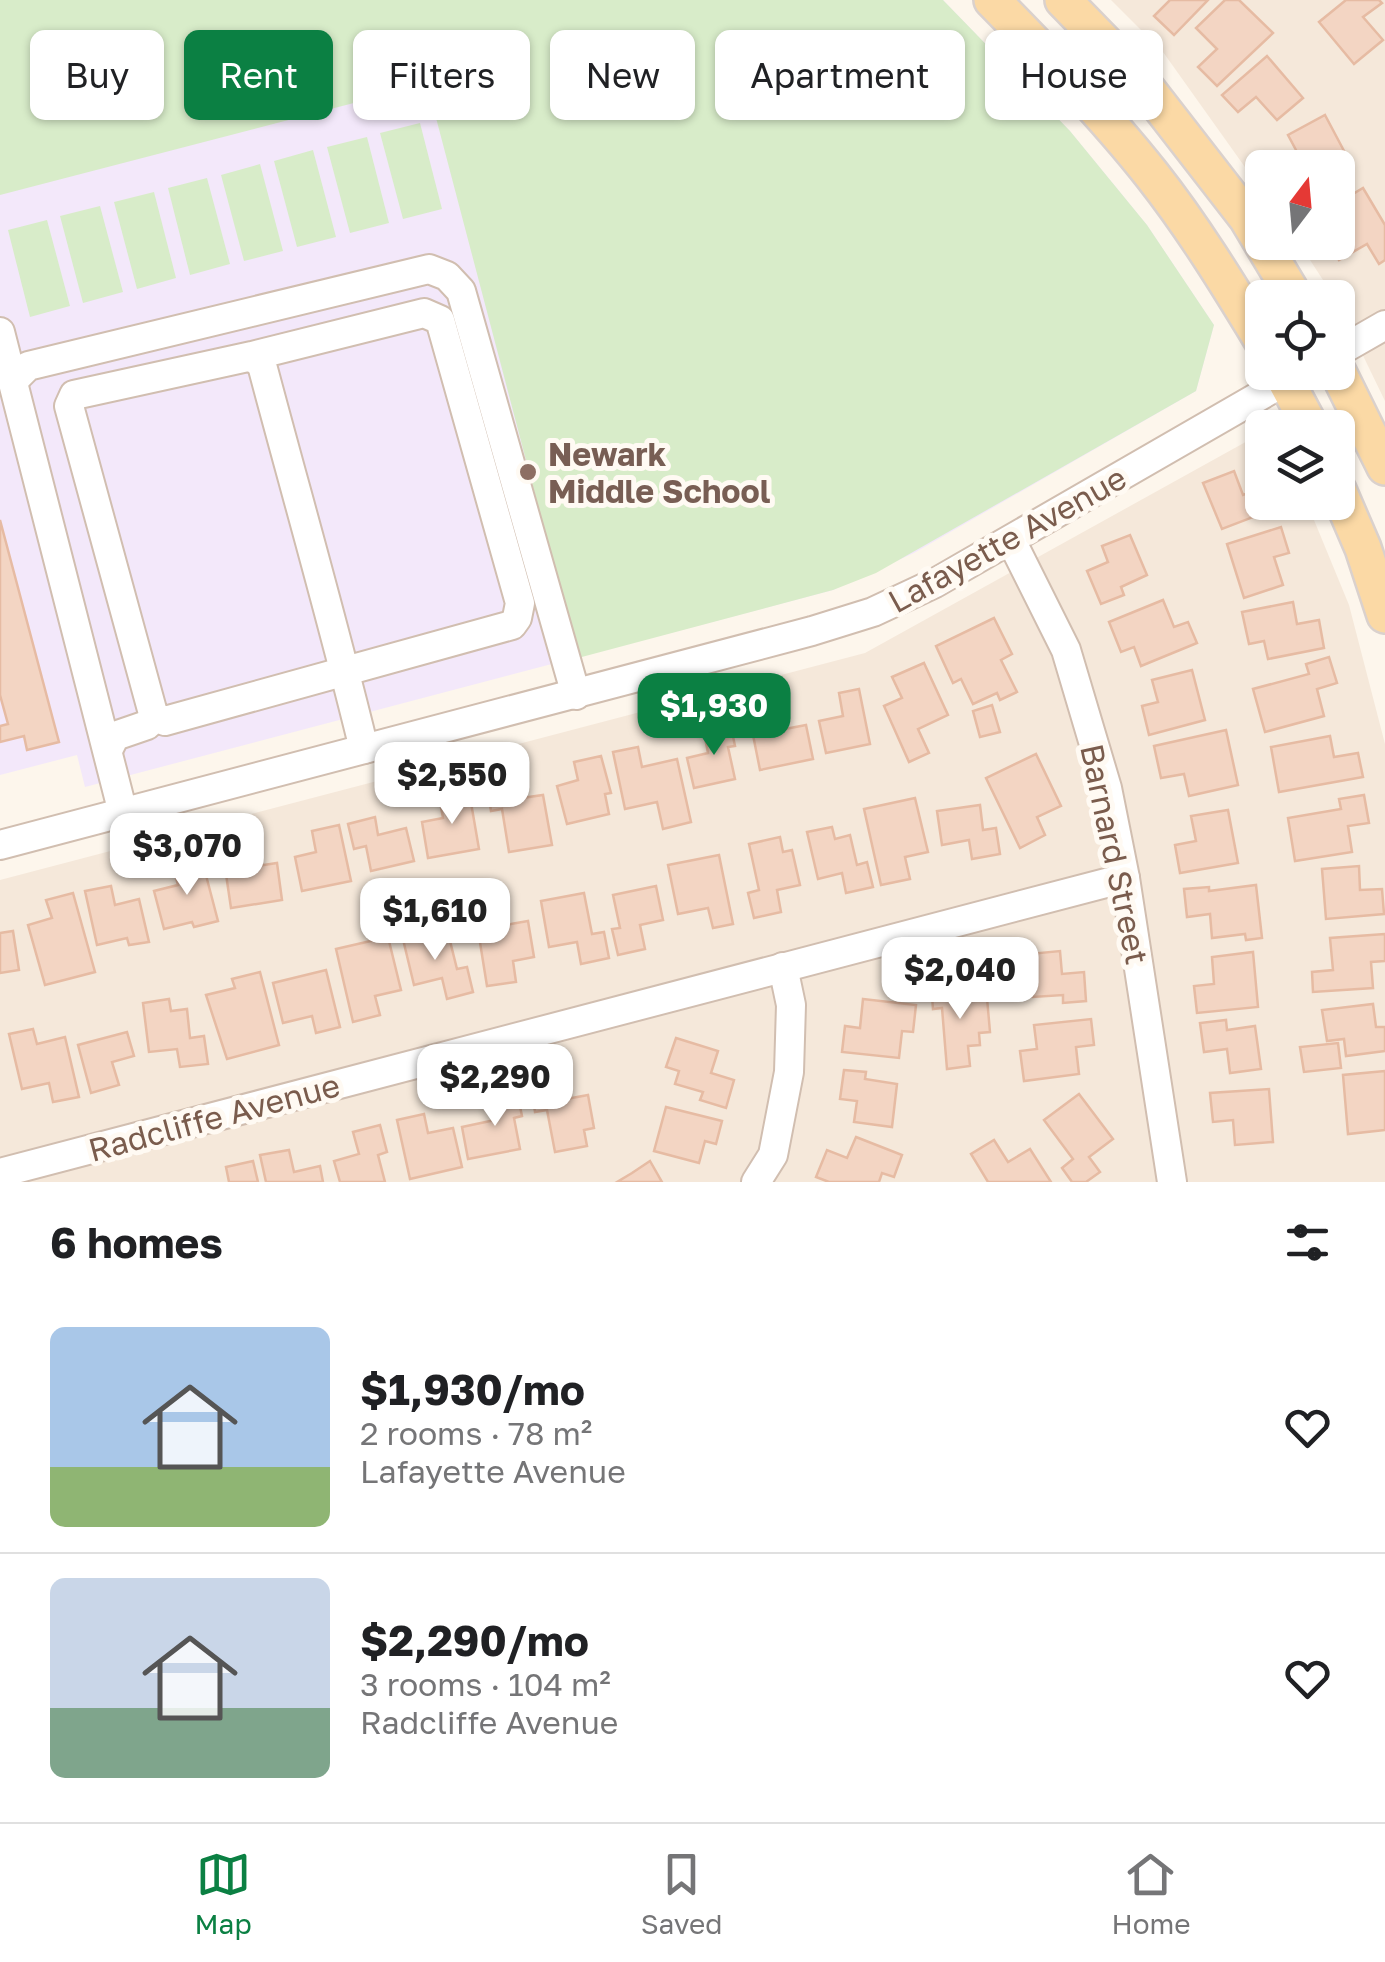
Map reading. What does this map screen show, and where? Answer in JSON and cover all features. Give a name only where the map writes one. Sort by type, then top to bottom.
[{"type":"main road","points":[[992,0],[1074,84],[1150,173],[1189,224],[1245,313]]},
{"type":"main road","points":[[1063,0],[1147,89],[1247,218],[1285,280]]},
{"type":"main road","points":[[1347,390],[1385,466]]},
{"type":"main road","points":[[1351,520],[1385,615]]},
{"type":"street","points":[[14,380],[28,366],[429,269],[447,276],[461,290],[576,695]]},
{"type":"street","points":[[424,313],[440,320],[520,603],[512,625],[165,722],[154,718],[68,406],[74,395],[424,313]]},
{"type":"street","points":[[1355,342],[1385,325]]},
{"type":"street","points":[[0,332],[123,813]]},
{"type":"street","points":[[252,356],[262,366],[364,749]]},
{"type":"street","name":"Lafayette Avenue","points":[[0,844],[576,695],[874,612],[935,584],[1264,390]]},
{"type":"street","name":"Barnard Street","points":[[1011,540],[1066,650],[1107,788],[1125,878],[1172,1182]]},
{"type":"street","points":[[108,750],[115,736],[147,725],[154,718]]},
{"type":"street","name":"Radcliffe Avenue","points":[[0,1173],[1125,878]]},
{"type":"street","points":[[756,1182],[774,1155],[789,1072],[791,1005],[783,967]]},
{"type":"shaded area","name":"Newark Middle School","points":[[0,0],[943,0],[985,43],[985,120],[1059,120],[1147,225],[1214,325],[1196,391],[914,553],[833,590],[85,787],[77,755],[0,775]]},
{"type":"shaded area","points":[[1111,0],[1385,0],[1385,401],[1355,339],[1355,280],[1323,280],[1310,260],[1355,260],[1355,150],[1245,150],[1245,167],[1163,52],[1163,30],[1141,30]]},
{"type":"shaded area","points":[[1245,442],[1245,520],[1314,520],[1349,605],[1385,744],[1385,1182],[0,1182],[0,880],[865,653]]},
{"type":"green space","points":[[0,0],[943,0],[985,43],[985,120],[1059,120],[1147,225],[1214,325],[1196,391],[876,573],[833,590],[578,658],[437,120],[530,120],[530,30],[353,30],[353,103],[333,108],[333,30],[184,30],[184,120],[288,120],[0,195]]},
{"type":"green space","points":[[420,123],[442,209],[403,219],[380,133]]},
{"type":"green space","points":[[367,137],[389,223],[350,233],[327,147]]},
{"type":"green space","points":[[313,150],[336,237],[297,247],[274,161]]},
{"type":"green space","points":[[260,164],[283,251],[244,261],[221,175]]},
{"type":"green space","points":[[207,178],[230,264],[190,275],[168,188]]},
{"type":"green space","points":[[154,192],[176,278],[137,289],[114,202]]},
{"type":"green space","points":[[100,206],[123,292],[83,303],[60,216]]},
{"type":"green space","points":[[47,220],[70,306],[30,317],[8,230]]},
{"type":"building","points":[[1170,0],[1208,0],[1174,35],[1154,16]]},
{"type":"building","points":[[1225,0],[1239,0],[1273,33],[1217,86],[1198,67],[1217,49],[1196,28]]},
{"type":"building","points":[[1346,0],[1382,3],[1363,17],[1383,40],[1354,64],[1319,22]]},
{"type":"building","points":[[1267,56],[1303,98],[1277,120],[1256,97],[1238,112],[1222,95]]},
{"type":"building","points":[[1325,115],[1344,150],[1296,150],[1288,135]]},
{"type":"building","points":[[1363,188],[1385,225],[1385,260],[1379,264],[1367,244],[1355,251],[1355,193]]},
{"type":"building","points":[[1234,471],[1245,494],[1245,520],[1222,529],[1203,483]]},
{"type":"building","points":[[0,520],[59,742],[27,750],[24,736],[0,742],[0,726],[8,724],[0,695]]},
{"type":"building","points":[[1281,527],[1289,553],[1274,557],[1283,585],[1244,598],[1227,544]]},
{"type":"building","points":[[1130,535],[1147,575],[1121,587],[1124,595],[1101,604],[1087,571],[1108,562],[1102,546]]},
{"type":"building","points":[[1163,600],[1174,627],[1188,622],[1197,643],[1141,666],[1134,647],[1121,652],[1109,622]]},
{"type":"building","points":[[1293,602],[1297,624],[1319,620],[1324,648],[1268,659],[1264,641],[1249,644],[1242,612]]},
{"type":"building","points":[[994,618],[1012,654],[1001,660],[1017,692],[1000,700],[997,693],[973,704],[961,679],[953,683],[936,646]]},
{"type":"building","points":[[1329,657],[1337,683],[1317,689],[1324,716],[1265,732],[1253,689],[1309,674],[1306,664]]},
{"type":"building","points":[[924,663],[948,715],[918,729],[929,753],[909,762],[884,706],[902,698],[892,677]]},
{"type":"building","points":[[1192,670],[1205,720],[1149,735],[1142,706],[1158,702],[1152,680]]},
{"type":"building","points":[[859,689],[870,744],[826,753],[819,721],[843,716],[839,693]]},
{"type":"building","points":[[992,705],[1000,732],[980,737],[973,711]]},
{"type":"building","points":[[777,710],[780,730],[806,725],[813,759],[760,770],[749,715]]},
{"type":"building","points":[[730,722],[735,746],[728,747],[735,779],[694,788],[687,758],[708,753],[703,728]]},
{"type":"building","points":[[1226,730],[1238,785],[1189,796],[1184,774],[1161,778],[1154,746]]},
{"type":"building","points":[[1330,736],[1334,757],[1358,753],[1363,777],[1279,792],[1271,747]]},
{"type":"building","points":[[638,747],[642,767],[677,759],[691,822],[663,829],[657,802],[625,809],[613,752]]},
{"type":"building","points":[[1036,754],[1061,806],[1037,817],[1045,835],[1020,848],[986,778]]},
{"type":"building","points":[[601,756],[611,793],[605,794],[609,814],[567,824],[557,786],[578,780],[574,762]]},
{"type":"building","points":[[512,781],[515,799],[543,795],[552,845],[509,852],[502,809],[491,811],[487,785]]},
{"type":"building","points":[[469,791],[479,849],[428,858],[422,822],[443,818],[439,796]]},
{"type":"building","points":[[1364,795],[1369,823],[1348,826],[1352,852],[1295,861],[1288,818],[1341,809],[1339,799]]},
{"type":"building","points":[[915,798],[928,852],[905,857],[910,879],[881,885],[864,809]]},
{"type":"building","points":[[980,805],[983,830],[996,828],[1000,854],[972,859],[969,840],[942,845],[937,811]]},
{"type":"building","points":[[1228,810],[1238,863],[1180,873],[1175,845],[1196,841],[1191,816]]},
{"type":"building","points":[[375,817],[378,835],[406,828],[414,861],[371,871],[366,846],[354,849],[348,824]]},
{"type":"building","points":[[339,825],[351,881],[302,891],[295,857],[316,852],[312,831]]},
{"type":"building","points":[[832,827],[835,839],[850,835],[857,865],[867,862],[873,887],[846,893],[842,873],[818,879],[807,832]]},
{"type":"building","points":[[780,837],[783,852],[792,850],[800,885],[777,890],[781,912],[754,918],[748,893],[759,890],[749,844]]},
{"type":"building","points":[[247,850],[250,867],[277,863],[282,900],[231,908],[223,854]]},
{"type":"building","points":[[719,855],[733,924],[713,928],[708,908],[678,914],[668,865]]},
{"type":"building","points":[[202,860],[218,921],[164,929],[154,891],[178,885],[173,867]]},
{"type":"building","points":[[1359,866],[1360,890],[1382,889],[1384,914],[1326,919],[1322,869]]},
{"type":"building","points":[[1256,885],[1262,938],[1246,940],[1245,934],[1212,938],[1210,914],[1187,917],[1184,889],[1209,887],[1209,891]]},
{"type":"building","points":[[111,886],[115,905],[139,899],[149,942],[129,945],[127,938],[97,945],[85,891]]},
{"type":"building","points":[[656,886],[663,920],[640,925],[645,949],[618,955],[612,929],[620,928],[613,895]]},
{"type":"building","points":[[73,893],[95,972],[45,985],[28,925],[52,918],[46,900]]},
{"type":"building","points":[[584,893],[592,934],[604,932],[609,958],[581,964],[577,942],[549,947],[541,901]]},
{"type":"building","points":[[528,921],[534,957],[513,961],[516,982],[487,986],[478,930]]},
{"type":"building","points":[[425,926],[430,945],[450,941],[457,969],[467,967],[473,992],[447,999],[442,978],[414,985],[401,931]]},
{"type":"building","points":[[13,931],[19,970],[0,973],[0,933]]},
{"type":"building","points":[[1385,934],[1385,961],[1371,962],[1373,988],[1313,992],[1312,972],[1333,970],[1330,938]]},
{"type":"building","points":[[388,937],[401,990],[375,996],[380,1015],[353,1022],[336,949]]},
{"type":"building","points":[[1060,951],[1062,974],[1084,972],[1086,1001],[1063,1003],[1063,995],[1033,997],[1029,954]]},
{"type":"building","points":[[1253,952],[1258,1007],[1197,1013],[1194,986],[1214,984],[1212,957]]},
{"type":"building","points":[[326,970],[340,1027],[316,1033],[312,1016],[283,1023],[273,983]]},
{"type":"building","points":[[260,972],[279,1045],[227,1059],[206,995],[235,988],[232,979]]},
{"type":"building","points":[[959,981],[961,1000],[987,998],[990,1032],[979,1033],[980,1045],[968,1046],[970,1066],[947,1069],[942,1008],[933,1009],[931,983]]},
{"type":"building","points":[[169,999],[171,1011],[187,1009],[190,1038],[204,1036],[208,1064],[180,1067],[177,1049],[149,1052],[143,1003]]},
{"type":"building","points":[[863,999],[916,1005],[913,1032],[902,1031],[899,1058],[842,1052],[845,1026],[860,1028]]},
{"type":"building","points":[[1373,1004],[1376,1027],[1385,1027],[1385,1051],[1346,1056],[1344,1039],[1327,1041],[1322,1010]]},
{"type":"building","points":[[1091,1019],[1094,1045],[1076,1047],[1079,1074],[1024,1081],[1020,1051],[1037,1049],[1034,1025]]},
{"type":"building","points":[[1226,1020],[1227,1030],[1255,1026],[1261,1069],[1230,1073],[1227,1049],[1204,1052],[1200,1023]]},
{"type":"building","points":[[33,1029],[37,1044],[65,1037],[79,1097],[53,1102],[49,1083],[22,1089],[9,1034]]},
{"type":"building","points":[[127,1032],[134,1056],[112,1062],[119,1085],[91,1093],[78,1045]]},
{"type":"building","points":[[676,1038],[718,1051],[711,1073],[734,1080],[726,1108],[700,1100],[703,1092],[675,1084],[679,1071],[666,1067]]},
{"type":"building","points":[[1338,1043],[1341,1068],[1304,1072],[1300,1047]]},
{"type":"building","points":[[844,1070],[866,1072],[865,1079],[897,1084],[892,1127],[854,1122],[857,1101],[840,1099]]},
{"type":"building","points":[[1385,1071],[1385,1130],[1348,1134],[1343,1075]]},
{"type":"building","points":[[557,1081],[561,1100],[588,1095],[594,1128],[584,1130],[587,1146],[555,1152],[547,1110],[535,1112],[531,1086]]},
{"type":"building","points":[[1269,1089],[1273,1142],[1235,1145],[1233,1120],[1213,1122],[1210,1093]]},
{"type":"building","points":[[517,1092],[522,1116],[514,1118],[520,1149],[468,1159],[462,1127],[495,1120],[491,1098]]},
{"type":"building","points":[[1079,1094],[1113,1139],[1089,1157],[1100,1172],[1086,1182],[1072,1182],[1062,1168],[1073,1159],[1044,1120]]},
{"type":"building","points":[[666,1107],[722,1121],[716,1144],[705,1141],[699,1163],[654,1151]]},
{"type":"building","points":[[424,1114],[428,1133],[453,1128],[462,1167],[410,1179],[397,1120]]},
{"type":"building","points":[[380,1125],[387,1152],[378,1155],[385,1182],[340,1182],[334,1161],[359,1154],[353,1132]]},
{"type":"building","points":[[856,1137],[902,1155],[894,1177],[882,1173],[879,1182],[829,1182],[816,1177],[827,1150],[847,1158]]},
{"type":"building","points":[[994,1140],[1008,1162],[1030,1149],[1051,1182],[988,1182],[971,1154]]},
{"type":"building","points":[[289,1150],[294,1172],[320,1166],[323,1182],[266,1182],[260,1155]]},
{"type":"building","points":[[253,1161],[258,1182],[229,1182],[226,1167]]},
{"type":"building","points":[[650,1161],[662,1182],[617,1182],[632,1173]]},
{"type":"place","name":"Newark Middle School","points":[[528,472]]}]
